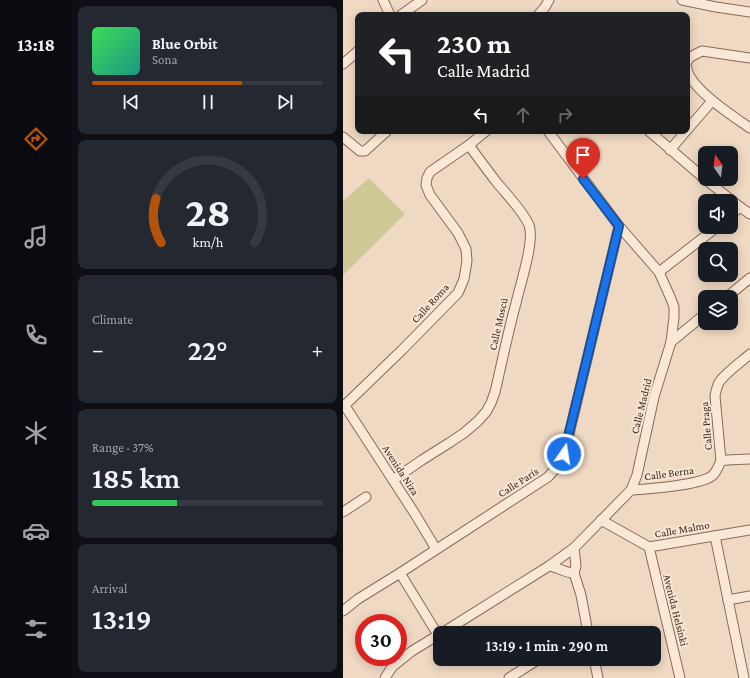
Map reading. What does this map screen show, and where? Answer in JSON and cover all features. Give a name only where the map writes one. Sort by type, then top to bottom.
[{"type":"street","points":[[383,0],[389,12]]},
{"type":"street","points":[[405,12],[422,0]]},
{"type":"street","points":[[541,12],[549,0]]},
{"type":"street","points":[[682,0],[717,3],[750,12]]},
{"type":"street","points":[[690,57],[703,51],[750,58]]},
{"type":"street","points":[[343,64],[355,54]]},
{"type":"street","points":[[690,76],[712,101],[750,128]]},
{"type":"street","points":[[690,127],[712,101]]},
{"type":"street","points":[[343,137],[360,151],[365,151],[384,134]]},
{"type":"street","name":"Calle Roma","points":[[344,406],[458,293],[467,261],[466,249],[458,233],[430,195],[426,185],[427,178],[431,172],[482,134]]},
{"type":"street","name":"Calle Madrid","points":[[453,626],[549,566],[574,548],[631,490],[637,475],[654,397],[671,342],[674,307],[659,272],[619,226],[550,134]]},
{"type":"street","points":[[652,134],[698,173]]},
{"type":"street","points":[[670,150],[684,134]]},
{"type":"street","name":"Calle Moscú","points":[[393,480],[464,433],[478,421],[489,407],[495,392],[515,303],[527,259],[531,239],[529,225],[518,206],[487,170],[469,145]]},
{"type":"street","points":[[713,186],[740,208],[750,214]]},
{"type":"street","name":"Calle París","points":[[343,612],[358,598],[548,477],[557,467],[564,454],[619,226]]},
{"type":"street","points":[[659,272],[708,234]]},
{"type":"street","points":[[735,290],[750,278]]},
{"type":"street","points":[[671,342],[698,320]]},
{"type":"street","name":"Calle Praga","points":[[721,461],[715,396],[717,388],[719,381],[750,354]]},
{"type":"street","name":"Avenida Niza","points":[[344,406],[436,549]]},
{"type":"street","points":[[721,461],[750,459]]},
{"type":"street","name":"Calle Berna","points":[[631,490],[685,484],[708,478],[714,474],[721,461]]},
{"type":"street","points":[[343,512],[366,497]]},
{"type":"street","name":"Calle Malmo","points":[[601,520],[649,547],[750,530]]},
{"type":"street","points":[[715,536],[744,678]]},
{"type":"street","name":"Avenida Helsinki","points":[[649,547],[680,678]]},
{"type":"street","points":[[574,548],[576,566],[574,573],[581,595],[585,626]]},
{"type":"street","points":[[549,566],[554,566],[569,573],[574,573]]},
{"type":"street","points":[[399,573],[435,626]]},
{"type":"street","points":[[728,600],[750,596]]},
{"type":"street","name":"Calle Madrid","points":[[385,678],[392,667],[412,651],[433,638]]},
{"type":"street","points":[[509,678],[528,666]]},
{"type":"street","points":[[595,666],[598,678]]},
{"type":"shaded area","points":[[369,178],[405,214],[343,275],[343,201]]},
{"type":"route","points":[[564,454],[619,226],[583,179]]}]
